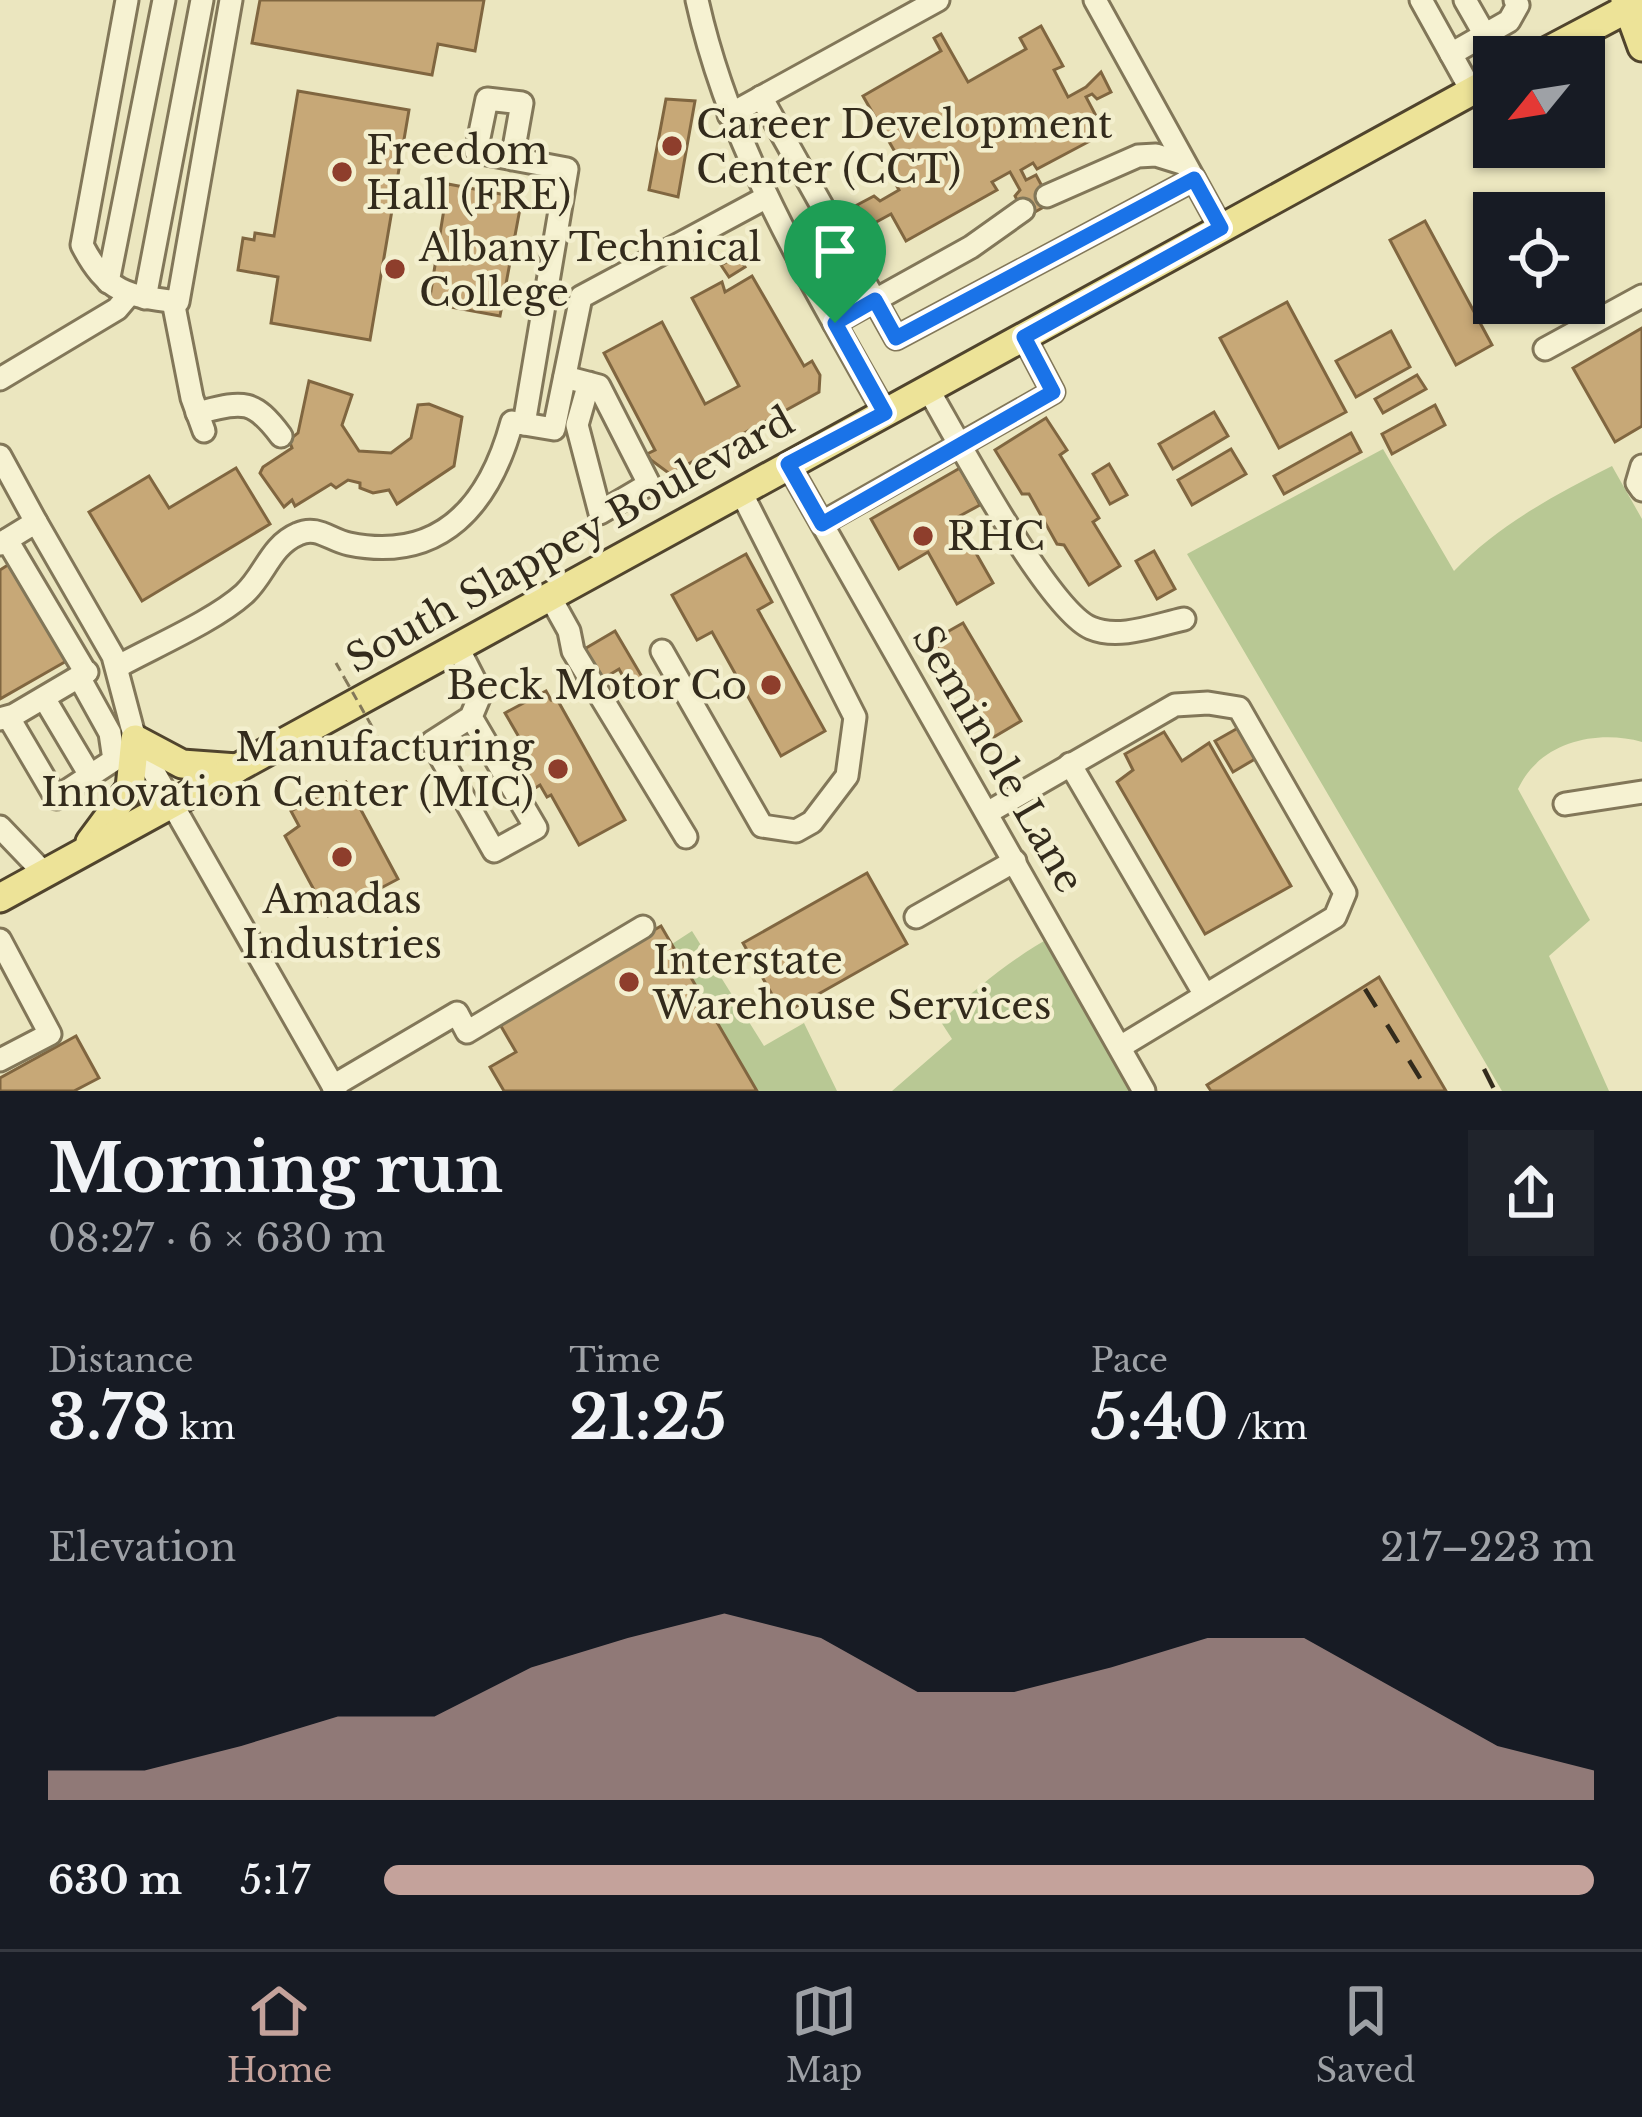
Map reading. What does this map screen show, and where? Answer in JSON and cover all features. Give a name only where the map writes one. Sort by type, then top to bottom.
[{"type":"main road","points":[[1578,36],[1635,7],[1642,47]]},
{"type":"main road","name":"South Slappey Boulevard","points":[[0,898],[1473,91]]},
{"type":"main road","points":[[80,855],[130,788],[136,739],[182,764],[239,768]]},
{"type":"street","points":[[127,0],[81,239],[108,282],[136,297],[173,302],[178,302],[231,0]]},
{"type":"street","points":[[108,282],[164,0]]},
{"type":"street","points":[[0,380],[136,297],[202,0]]},
{"type":"street","points":[[697,0],[729,115],[767,197],[885,413]]},
{"type":"street","points":[[729,115],[938,0]]},
{"type":"street","points":[[1095,0],[1221,228]]},
{"type":"street","points":[[1421,0],[1451,54],[1473,76]]},
{"type":"street","points":[[1465,0],[1485,35]]},
{"type":"street","points":[[1451,54],[1515,16],[1515,0]]},
{"type":"street","points":[[761,97],[896,338],[1190,172]]},
{"type":"street","points":[[1047,196],[1138,156],[1156,155],[1190,172]]},
{"type":"street","points":[[512,159],[567,169],[524,424]]},
{"type":"street","points":[[37,522],[3,542],[82,675],[116,753],[110,766],[56,798],[5,718],[82,675],[241,598],[280,544],[304,531],[317,530],[350,544],[385,548],[440,534],[489,486],[512,422],[554,430],[581,297],[767,197]]},
{"type":"street","points":[[835,323],[971,247],[1023,210]]},
{"type":"street","points":[[1545,349],[1642,296]]},
{"type":"street","points":[[173,302],[200,422],[226,406],[252,405],[280,436]]},
{"type":"street","points":[[822,524],[1053,392],[1024,337]]},
{"type":"street","points":[[565,377],[589,383],[599,386],[649,484],[600,513],[578,425],[589,383]]},
{"type":"street","points":[[928,389],[1067,612],[1093,629],[1122,632],[1184,619]]},
{"type":"street","points":[[0,457],[115,662],[136,739],[171,806],[335,1089],[457,1013],[467,1032],[643,927]]},
{"type":"street","name":"Seminole Lane","points":[[788,464],[1144,1091]]},
{"type":"street","points":[[1642,466],[1637,483],[1642,490]]},
{"type":"street","points":[[662,651],[762,826],[796,831],[812,822],[848,776],[855,717],[740,490]]},
{"type":"street","points":[[549,595],[569,631],[573,651],[686,837]]},
{"type":"street","points":[[457,646],[481,693],[472,717],[432,742],[494,851],[536,828],[472,717]]},
{"type":"street","points":[[44,698],[91,777]]},
{"type":"street","points":[[987,813],[1175,705],[1239,708],[1345,892],[1335,916],[1120,1047]]},
{"type":"street","points":[[1070,764],[1205,995]]},
{"type":"street","points":[[1565,804],[1642,792]]},
{"type":"street","points":[[0,827],[45,874]]},
{"type":"street","points":[[916,917],[1015,861]]},
{"type":"street","points":[[0,940],[50,1034],[0,1060]]},
{"type":"path","points":[[337,663],[378,738]]},
{"type":"green space","points":[[1383,449],[1454,571],[1528,512],[1612,466],[1642,519],[1642,742],[1606,737],[1570,743],[1540,760],[1518,789],[1590,920],[1549,956],[1609,1091],[1502,1091],[1187,554]]},
{"type":"green space","points":[[692,931],[764,1046],[804,1023],[837,1091],[757,1091],[672,944]]},
{"type":"green space","points":[[1056,934],[1144,1091],[892,1091],[952,1039],[941,1022],[954,1009],[1010,963]]},
{"type":"building","points":[[260,0],[484,0],[475,51],[438,44],[432,75],[252,43]]},
{"type":"building","points":[[1041,26],[1063,66],[1054,70],[1068,97],[1101,72],[1111,92],[1097,99],[1092,94],[1086,97],[1105,133],[1037,169],[1033,163],[1021,170],[1026,180],[1036,175],[1051,203],[1026,217],[1010,172],[992,182],[997,190],[906,241],[891,214],[869,226],[857,205],[874,196],[880,201],[899,190],[886,167],[899,159],[863,96],[941,51],[934,38],[941,34],[968,82],[1026,49],[1020,38]]},
{"type":"building","name":"Freedom Hall (FRE)","points":[[298,91],[409,110],[370,340],[271,323],[278,277],[238,270],[243,238],[254,240],[255,233],[274,236]]},
{"type":"building","name":"Career Development Center (CCT)","points":[[666,99],[695,101],[678,197],[649,190]]},
{"type":"building","points":[[448,184],[522,198],[500,316],[429,303]]},
{"type":"building","points":[[1425,221],[1473,310],[1473,324],[1481,324],[1492,345],[1456,365],[1390,240]]},
{"type":"building","points":[[738,256],[745,267],[729,277],[721,265]]},
{"type":"building","points":[[752,276],[804,366],[812,361],[820,375],[819,392],[670,474],[647,454],[655,450],[604,353],[662,322],[705,404],[739,386],[692,298],[722,282],[725,292]]},
{"type":"building","points":[[1287,302],[1346,412],[1279,448],[1220,338]]},
{"type":"building","points":[[1642,328],[1642,426],[1615,442],[1573,368]]},
{"type":"building","points":[[1391,331],[1410,367],[1356,397],[1336,361]]},
{"type":"building","points":[[1417,375],[1426,389],[1383,413],[1375,399]]},
{"type":"building","points":[[309,381],[352,395],[342,425],[359,451],[391,453],[411,438],[418,405],[429,404],[462,417],[454,466],[397,504],[389,490],[373,493],[348,480],[284,507],[260,473],[292,448],[289,440],[298,433]]},
{"type":"building","points":[[1435,405],[1445,425],[1392,454],[1382,434]]},
{"type":"building","points":[[1214,412],[1228,436],[1173,469],[1159,444]]},
{"type":"building","points":[[1046,418],[1067,450],[1060,455],[1099,518],[1093,522],[1120,566],[1089,585],[995,450]]},
{"type":"building","points":[[1351,433],[1361,452],[1284,494],[1274,476]]},
{"type":"building","points":[[1231,449],[1246,474],[1192,505],[1178,480]]},
{"type":"building","points":[[1109,464],[1127,495],[1110,504],[1093,474]]},
{"type":"building","points":[[236,468],[270,524],[142,601],[89,512],[149,476],[169,508]]},
{"type":"building","name":"RHC","points":[[960,468],[980,505],[956,518],[993,583],[957,604],[928,552],[899,569],[871,519]]},
{"type":"building","points":[[1154,551],[1175,589],[1157,599],[1136,561]]},
{"type":"building","name":"Beck Motor Co","points":[[746,554],[772,602],[758,610],[825,731],[781,756],[712,632],[697,640],[672,595]]},
{"type":"building","points":[[14,561],[70,659],[0,699],[0,570]]},
{"type":"building","points":[[963,623],[1021,721],[989,740],[933,640]]},
{"type":"building","points":[[615,631],[645,682],[631,691],[619,669],[599,681],[581,651]]},
{"type":"building","name":"Manufacturing Innovation Center (MIC)","points":[[546,691],[551,700],[558,701],[625,820],[579,845],[551,795],[547,797],[540,785],[532,790],[510,752],[523,744],[505,713]]},
{"type":"building","points":[[1238,728],[1255,759],[1233,772],[1215,741]]},
{"type":"building","points":[[1164,732],[1182,761],[1209,743],[1291,886],[1205,934],[1117,782],[1133,770],[1125,754]]},
{"type":"building","name":"Amadas Industries","points":[[346,782],[398,879],[328,916],[285,836],[299,826],[291,811]]},
{"type":"building","points":[[867,873],[907,944],[783,1014],[743,943]]},
{"type":"building","name":"Interstate Warehouse Services","points":[[661,926],[757,1091],[504,1091],[490,1067],[516,1052],[498,1021]]},
{"type":"building","points":[[1379,977],[1446,1091],[1211,1091],[1207,1085]]},
{"type":"building","points":[[76,1036],[99,1078],[74,1091],[0,1091],[0,1078]]},
{"type":"railway","points":[[1365,989],[1428,1091]]},
{"type":"railway","points":[[1484,1069],[1495,1091]]},
{"type":"place","name":"Career Development Center (CCT)","points":[[672,146]]},
{"type":"place","name":"Freedom Hall (FRE)","points":[[342,172]]},
{"type":"place","name":"Albany Technical College","points":[[395,269]]},
{"type":"place","name":"RHC","points":[[923,536]]},
{"type":"place","name":"Beck Motor Co","points":[[771,685]]},
{"type":"place","name":"Manufacturing Innovation Center (MIC)","points":[[558,769]]},
{"type":"place","name":"Amadas Industries","points":[[342,857]]},
{"type":"place","name":"Interstate Warehouse Services","points":[[629,982]]},
{"type":"route","points":[[1194,179],[1221,228],[1024,337],[1053,392],[822,524],[788,464],[885,413],[835,323],[875,300],[896,338],[1194,179]]}]
